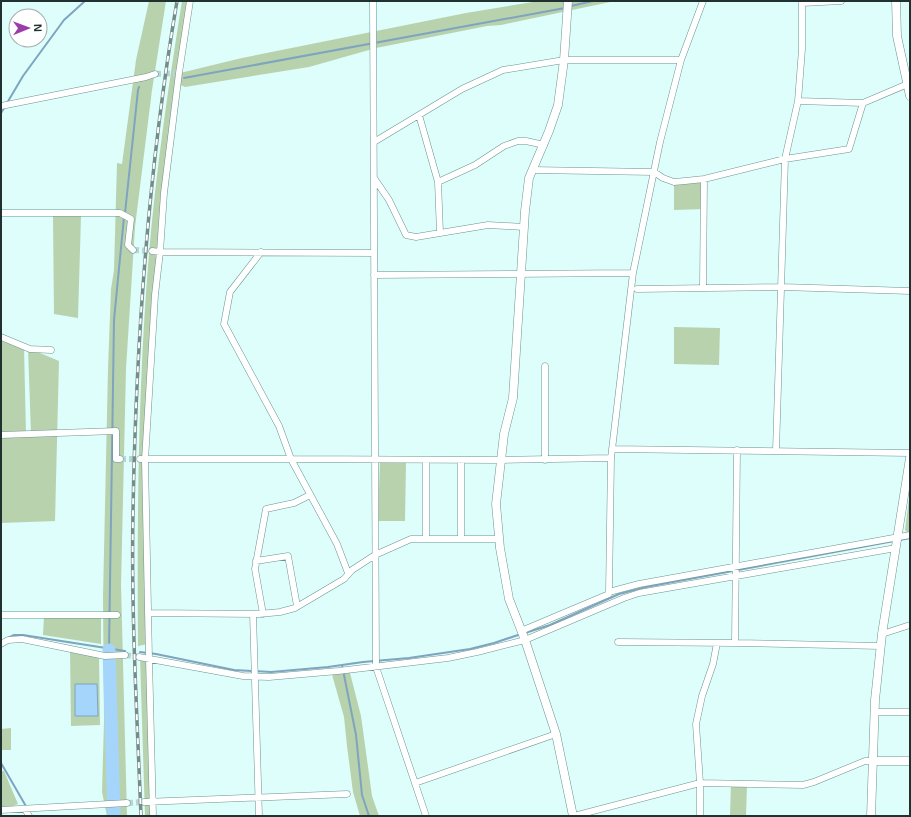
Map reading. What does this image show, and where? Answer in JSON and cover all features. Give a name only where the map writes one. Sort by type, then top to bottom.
[{"type":"street","points":[[154,816],[142,460],[164,193],[179,73],[190,1]]},
{"type":"street","points":[[373,1],[376,666],[426,816]]},
{"type":"street","points":[[568,1],[564,60],[558,105],[544,145],[529,178],[524,227],[513,398],[504,434],[496,504],[499,539],[509,599],[556,734],[573,816],[700,783],[802,785],[814,782],[865,761],[910,761]]},
{"type":"street","points":[[609,592],[611,458],[633,273],[654,172],[681,60],[703,1]]},
{"type":"street","points":[[776,451],[785,159],[798,101],[802,49],[802,2],[841,1]]},
{"type":"street","points":[[896,1],[897,36],[909,83],[910,96]]},
{"type":"street","points":[[374,142],[462,89],[503,70],[564,60],[681,60]]},
{"type":"street","points":[[1,106],[155,74]]},
{"type":"street","points":[[798,101],[863,103],[909,83]]},
{"type":"street","points":[[532,170],[654,172],[663,178],[674,182],[704,179],[785,159],[849,148],[863,103]]},
{"type":"street","points":[[419,115],[438,182],[440,233]]},
{"type":"street","points":[[438,182],[475,165],[504,146],[518,141],[526,141],[544,145]]},
{"type":"street","points":[[374,178],[389,200],[406,235],[416,237],[488,225],[524,227]]},
{"type":"street","points":[[704,179],[704,288]]},
{"type":"street","points":[[1,213],[120,213],[131,218],[128,245],[133,250]]},
{"type":"street","points":[[152,251],[374,253]]},
{"type":"street","points":[[261,252],[230,292],[224,324],[279,426],[291,459],[337,544],[348,573]]},
{"type":"street","points":[[374,275],[633,273]]},
{"type":"street","points":[[637,289],[782,287],[910,291]]},
{"type":"street","points":[[1,337],[30,349],[51,350]]},
{"type":"street","points":[[545,366],[546,460]]},
{"type":"street","points":[[1,435],[116,431],[116,459],[120,459]]},
{"type":"street","points":[[612,449],[910,453]]},
{"type":"street","points":[[735,643],[737,450]]},
{"type":"street","points":[[142,460],[546,460],[611,458]]},
{"type":"street","points":[[871,816],[875,712],[882,634],[910,458]]},
{"type":"street","points":[[426,460],[426,539]]},
{"type":"street","points":[[461,460],[461,539]]},
{"type":"street","points":[[263,614],[255,569],[266,509],[294,503],[310,495]]},
{"type":"street","points":[[521,631],[609,594],[609,592],[639,584],[910,535]]},
{"type":"street","points":[[148,612],[253,614],[280,612],[297,606],[344,579],[348,573],[375,555],[411,539],[499,539]]},
{"type":"street","points":[[139,657],[243,676],[290,675],[448,658],[524,640],[639,593],[896,548]]},
{"type":"street","points":[[256,561],[288,556],[297,606]]},
{"type":"street","points":[[253,614],[259,816]]},
{"type":"street","points":[[1,615],[117,615]]},
{"type":"street","points":[[882,634],[910,625]]},
{"type":"street","points":[[1,644],[8,640],[22,639],[105,656],[125,655]]},
{"type":"street","points":[[618,642],[881,646]]},
{"type":"street","points":[[700,816],[700,783],[696,724],[702,696],[713,664],[717,643]]},
{"type":"street","points":[[875,712],[910,712]]},
{"type":"street","points":[[415,783],[556,734]]},
{"type":"street","points":[[144,802],[347,794]]},
{"type":"street","points":[[1,810],[127,803]]},
{"type":"street","points":[[25,809],[29,816]]},
{"type":"green space","points":[[149,1],[166,1],[152,90],[135,227],[126,369],[121,585],[127,816],[107,816],[102,792],[104,721],[103,597],[108,369],[111,289],[114,270],[117,163],[122,164],[136,60]]},
{"type":"green space","points":[[182,1],[190,1],[180,73],[242,58],[466,13],[539,1],[615,1],[501,25],[487,26],[376,48],[309,67],[185,87],[178,84],[164,193],[145,458],[148,644],[138,646],[139,456],[142,361],[148,266],[158,166]]},
{"type":"green space","points":[[704,179],[704,209],[674,210],[674,182]]},
{"type":"green space","points":[[53,216],[81,216],[78,318],[54,314]]},
{"type":"green space","points":[[674,327],[720,328],[719,365],[674,364]]},
{"type":"green space","points":[[1,337],[24,347],[26,434],[31,434],[28,348],[59,361],[55,521],[1,523]]},
{"type":"green space","points":[[380,460],[406,463],[405,521],[378,521]]},
{"type":"green space","points":[[910,491],[910,533],[908,533],[905,530]]},
{"type":"green space","points":[[101,615],[101,644],[43,635],[44,616]]},
{"type":"green space","points":[[70,649],[99,655],[100,725],[71,726]]},
{"type":"green space","points":[[140,657],[149,659],[153,816],[145,816]]},
{"type":"green space","points":[[349,669],[361,716],[372,796],[379,816],[360,816],[353,792],[344,717],[331,671]]},
{"type":"green space","points":[[11,728],[11,750],[1,750],[1,729]]},
{"type":"green space","points":[[1,771],[4,771],[18,804],[1,810]]},
{"type":"green space","points":[[731,783],[747,784],[746,816],[730,816]]},
{"type":"water","points":[[75,684],[97,684],[98,716],[75,716]]},
{"type":"waterway","points":[[7,103],[23,76],[64,20],[85,1]]},
{"type":"waterway","points":[[571,6],[593,1]]},
{"type":"waterway","points":[[184,78],[565,8]]},
{"type":"waterway","points":[[125,213],[139,87]]},
{"type":"waterway","points":[[1,113],[5,107]]},
{"type":"waterway","points":[[109,650],[114,320],[124,217]]},
{"type":"waterway","points":[[900,540],[910,538]]},
{"type":"waterway","points":[[525,633],[550,625],[619,594],[646,587],[894,541]]},
{"type":"waterway","points":[[140,652],[234,670],[271,672],[409,658],[470,649],[521,634]]},
{"type":"waterway","points":[[8,638],[14,635],[23,635],[125,651]]},
{"type":"waterway","points":[[109,650],[114,816]]},
{"type":"waterway","points":[[342,665],[356,735],[362,795],[369,816]]},
{"type":"waterway","points":[[1,763],[27,808]]},
{"type":"tunnel","points":[[155,74],[179,73]]},
{"type":"tunnel","points":[[133,250],[152,251]]},
{"type":"tunnel","points":[[120,459],[140,459]]},
{"type":"tunnel","points":[[125,655],[139,657]]},
{"type":"tunnel","points":[[127,803],[144,802]]},
{"type":"railway","points":[[141,816],[133,588],[133,512],[137,384],[145,256],[151,192],[158,128],[177,1]]}]
